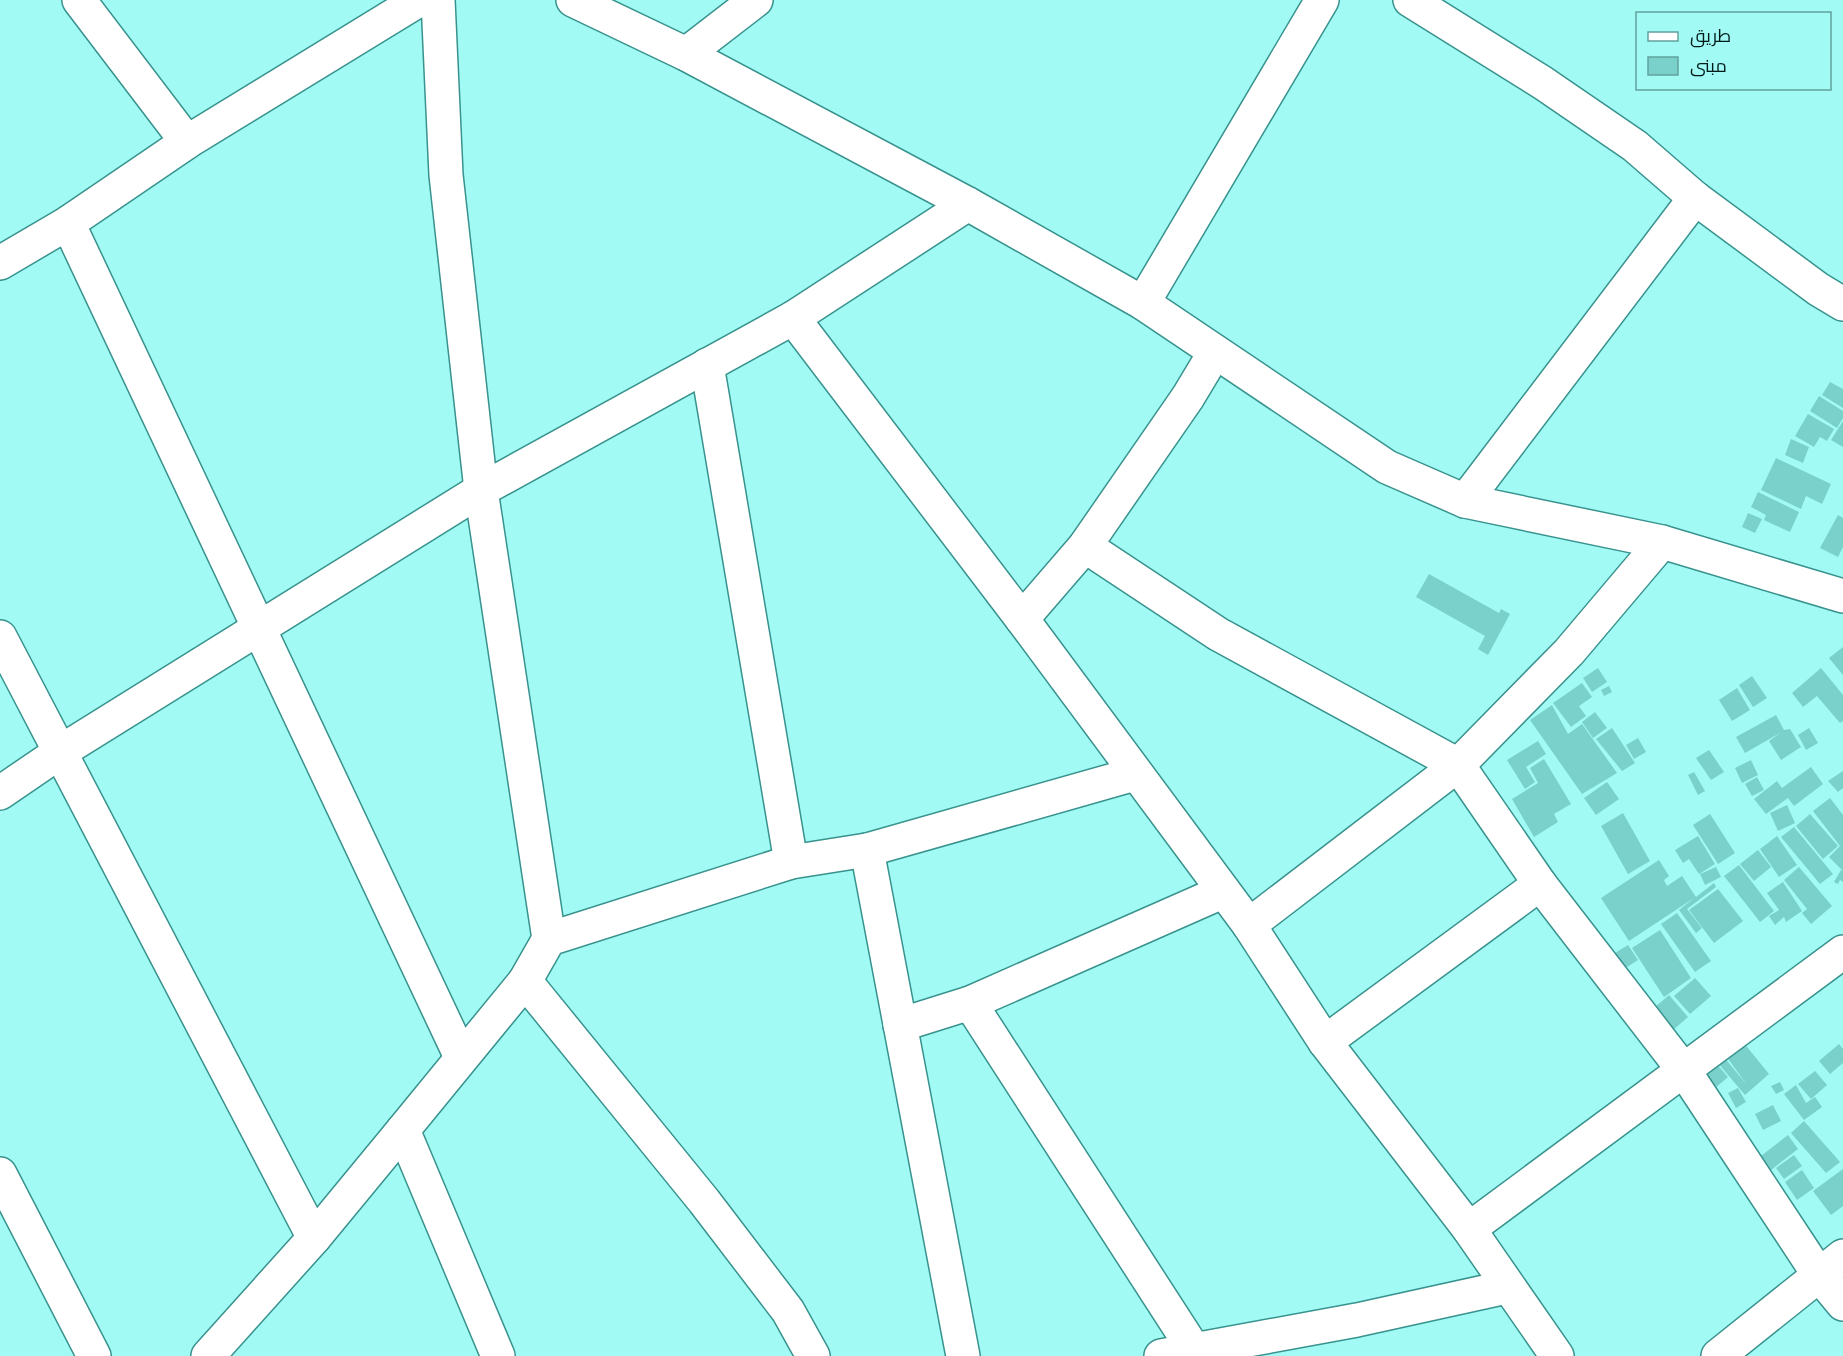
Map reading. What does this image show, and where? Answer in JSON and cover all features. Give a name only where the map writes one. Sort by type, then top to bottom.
[{"type":"street","points":[[79,0],[187,142]]},
{"type":"street","points":[[0,263],[68,223],[187,142],[419,0]]},
{"type":"street","points":[[208,1356],[314,1238],[525,981],[549,939],[481,490],[446,175],[438,0]]},
{"type":"street","points":[[573,0],[686,54],[968,204],[1143,303],[1388,467],[1465,501],[1662,542],[1843,596]]},
{"type":"street","points":[[686,54],[756,0]]},
{"type":"street","points":[[1143,303],[1322,0]]},
{"type":"street","points":[[1410,0],[1543,83],[1635,146],[1695,198],[1818,289],[1843,304]]},
{"type":"street","points":[[1465,501],[1695,198]]},
{"type":"street","points":[[0,793],[60,752],[260,630],[481,490],[793,318],[968,204]]},
{"type":"street","points":[[68,223],[461,1057]]},
{"type":"street","points":[[793,318],[1022,619],[1222,892],[1249,925],[1325,1042],[1469,1229],[1557,1356]]},
{"type":"street","points":[[1022,619],[1085,546],[1188,398],[1215,352]]},
{"type":"street","points":[[707,364],[791,862]]},
{"type":"street","points":[[1249,925],[1458,765],[1569,652],[1662,542]]},
{"type":"street","points":[[1085,546],[1218,634],[1458,765],[1540,884],[1831,1265],[1843,1304]]},
{"type":"street","points":[[0,637],[314,1238]]},
{"type":"street","points":[[549,939],[791,862],[867,849],[1135,774]]},
{"type":"street","points":[[867,849],[963,1356]]},
{"type":"street","points":[[1325,1042],[1540,884]]},
{"type":"street","points":[[900,1025],[970,1003],[1222,892]]},
{"type":"street","points":[[1469,1229],[1685,1072],[1843,952]]},
{"type":"street","points":[[525,981],[718,1220],[788,1311],[813,1356]]},
{"type":"street","points":[[970,1003],[1197,1353]]},
{"type":"street","points":[[403,1130],[498,1356]]},
{"type":"street","points":[[0,1174],[94,1356]]},
{"type":"street","points":[[1718,1356],[1831,1265]]},
{"type":"street","points":[[1161,1356],[1197,1353],[1507,1287]]},
{"type":"building","points":[[1830,382],[1843,389],[1843,408],[1822,395]]},
{"type":"building","points":[[1819,396],[1843,411],[1843,418],[1837,428],[1810,411]]},
{"type":"building","points":[[1808,414],[1834,429],[1827,441],[1820,437],[1814,447],[1795,436]]},
{"type":"building","points":[[1843,421],[1843,447],[1831,440]]},
{"type":"building","points":[[1791,439],[1809,447],[1803,463],[1785,455]]},
{"type":"building","points":[[1776,458],[1831,484],[1822,504],[1806,496],[1801,509],[1761,490]]},
{"type":"building","points":[[1758,492],[1799,512],[1790,532],[1764,520],[1766,515],[1751,507]]},
{"type":"building","points":[[1748,513],[1762,519],[1755,533],[1742,527]]},
{"type":"building","points":[[1838,515],[1843,518],[1843,547],[1838,557],[1820,548]]},
{"type":"building","points":[[1429,574],[1499,613],[1501,609],[1510,614],[1488,655],[1478,649],[1485,636],[1416,597]]},
{"type":"building","points":[[1843,647],[1843,675],[1829,658]]},
{"type":"building","points":[[1598,668],[1607,682],[1592,692],[1583,678]]},
{"type":"building","points":[[1821,668],[1843,695],[1843,721],[1840,723],[1817,696],[1803,707],[1792,693]]},
{"type":"building","points":[[1752,676],[1767,698],[1753,707],[1739,685]]},
{"type":"building","points":[[1582,683],[1592,697],[1579,706],[1586,716],[1571,727],[1553,703]]},
{"type":"building","points":[[1609,686],[1612,692],[1604,696],[1601,690]]},
{"type":"building","points":[[1737,688],[1750,710],[1732,721],[1719,700]]},
{"type":"building","points":[[1552,705],[1568,734],[1582,724],[1617,773],[1582,794],[1530,720]]},
{"type":"building","points":[[1595,712],[1607,728],[1593,738],[1582,722]]},
{"type":"building","points":[[1776,715],[1784,730],[1790,729],[1801,747],[1781,760],[1769,741],[1780,733],[1745,753],[1736,737]]},
{"type":"building","points":[[1612,728],[1635,763],[1622,771],[1596,739]]},
{"type":"building","points":[[1809,728],[1818,743],[1806,750],[1798,735]]},
{"type":"building","points":[[1638,738],[1646,752],[1634,759],[1626,745]]},
{"type":"building","points":[[1538,741],[1546,754],[1526,767],[1535,782],[1525,789],[1507,760]]},
{"type":"building","points":[[1709,750],[1724,772],[1711,780],[1696,758]]},
{"type":"building","points":[[1544,759],[1571,804],[1554,814],[1558,822],[1534,837],[1512,799],[1538,783],[1530,768]]},
{"type":"building","points":[[1751,760],[1758,775],[1742,783],[1735,768]]},
{"type":"building","points":[[1811,767],[1823,784],[1794,806],[1788,798],[1766,814],[1754,799],[1777,781],[1782,788]]},
{"type":"building","points":[[1843,771],[1843,788],[1838,792],[1828,781]]},
{"type":"building","points":[[1694,772],[1705,791],[1698,795],[1688,775]]},
{"type":"building","points":[[1757,777],[1764,790],[1752,796],[1745,784]]},
{"type":"building","points":[[1607,782],[1619,799],[1596,815],[1584,798]]},
{"type":"building","points":[[1830,798],[1843,815],[1843,871],[1829,857],[1840,846],[1813,811]]},
{"type":"building","points":[[1787,805],[1795,823],[1778,831],[1770,813]]},
{"type":"building","points":[[1623,813],[1650,861],[1628,874],[1601,826]]},
{"type":"building","points":[[1710,814],[1735,853],[1718,864],[1693,825]]},
{"type":"building","points":[[1810,814],[1838,846],[1823,859],[1796,826]]},
{"type":"building","points":[[1794,827],[1833,874],[1820,884],[1781,837]]},
{"type":"building","points":[[1698,836],[1715,864],[1699,874],[1689,859],[1683,863],[1675,850]]},
{"type":"building","points":[[1777,836],[1797,865],[1779,877],[1760,849]]},
{"type":"building","points":[[1758,850],[1771,867],[1754,881],[1740,864]]},
{"type":"building","points":[[1659,860],[1669,876],[1664,880],[1667,886],[1682,876],[1696,897],[1714,883],[1716,887],[1687,909],[1702,928],[1696,933],[1679,910],[1694,898],[1629,941],[1601,898]]},
{"type":"building","points":[[1739,865],[1774,911],[1760,922],[1724,876]]},
{"type":"building","points":[[1716,867],[1721,877],[1705,885],[1700,874]]},
{"type":"building","points":[[1799,867],[1832,906],[1811,924],[1802,913],[1807,909],[1784,880]]},
{"type":"building","points":[[1841,870],[1843,871],[1843,882],[1840,880],[1838,884],[1834,882]]},
{"type":"building","points":[[1783,882],[1802,911],[1786,922],[1784,917],[1775,925],[1769,916],[1779,910],[1767,893]]},
{"type":"building","points":[[1718,889],[1743,921],[1714,943],[1689,910]]},
{"type":"building","points":[[1677,913],[1711,961],[1695,972],[1661,924]]},
{"type":"building","points":[[1660,930],[1691,978],[1664,997],[1632,948]]},
{"type":"building","points":[[1628,945],[1638,960],[1624,969],[1615,953]]},
{"type":"building","points":[[1695,978],[1711,996],[1690,1014],[1674,996]]},
{"type":"building","points":[[1669,995],[1688,1017],[1673,1030],[1654,1008]]},
{"type":"building","points":[[1743,1042],[1769,1074],[1745,1095],[1717,1062],[1723,1056],[1747,1085],[1726,1056]]},
{"type":"building","points":[[1839,1044],[1843,1049],[1843,1063],[1830,1074],[1819,1061]]},
{"type":"building","points":[[1715,1062],[1728,1077],[1714,1089],[1701,1074]]},
{"type":"building","points":[[1815,1071],[1827,1085],[1811,1099],[1798,1084]]},
{"type":"building","points":[[1780,1082],[1784,1090],[1776,1094],[1771,1086]]},
{"type":"building","points":[[1796,1085],[1806,1103],[1815,1097],[1822,1107],[1804,1120],[1784,1094]]},
{"type":"building","points":[[1738,1088],[1746,1102],[1736,1108],[1728,1093]]},
{"type":"building","points":[[1773,1105],[1781,1121],[1763,1130],[1755,1114]]},
{"type":"building","points":[[1804,1121],[1840,1162],[1826,1173],[1791,1133]]},
{"type":"building","points":[[1788,1135],[1798,1149],[1771,1170],[1761,1156]]},
{"type":"building","points":[[1794,1155],[1802,1166],[1784,1179],[1776,1168]]},
{"type":"building","points":[[1843,1169],[1843,1206],[1831,1215],[1813,1191]]},
{"type":"building","points":[[1802,1170],[1814,1188],[1797,1200],[1785,1182]]}]
